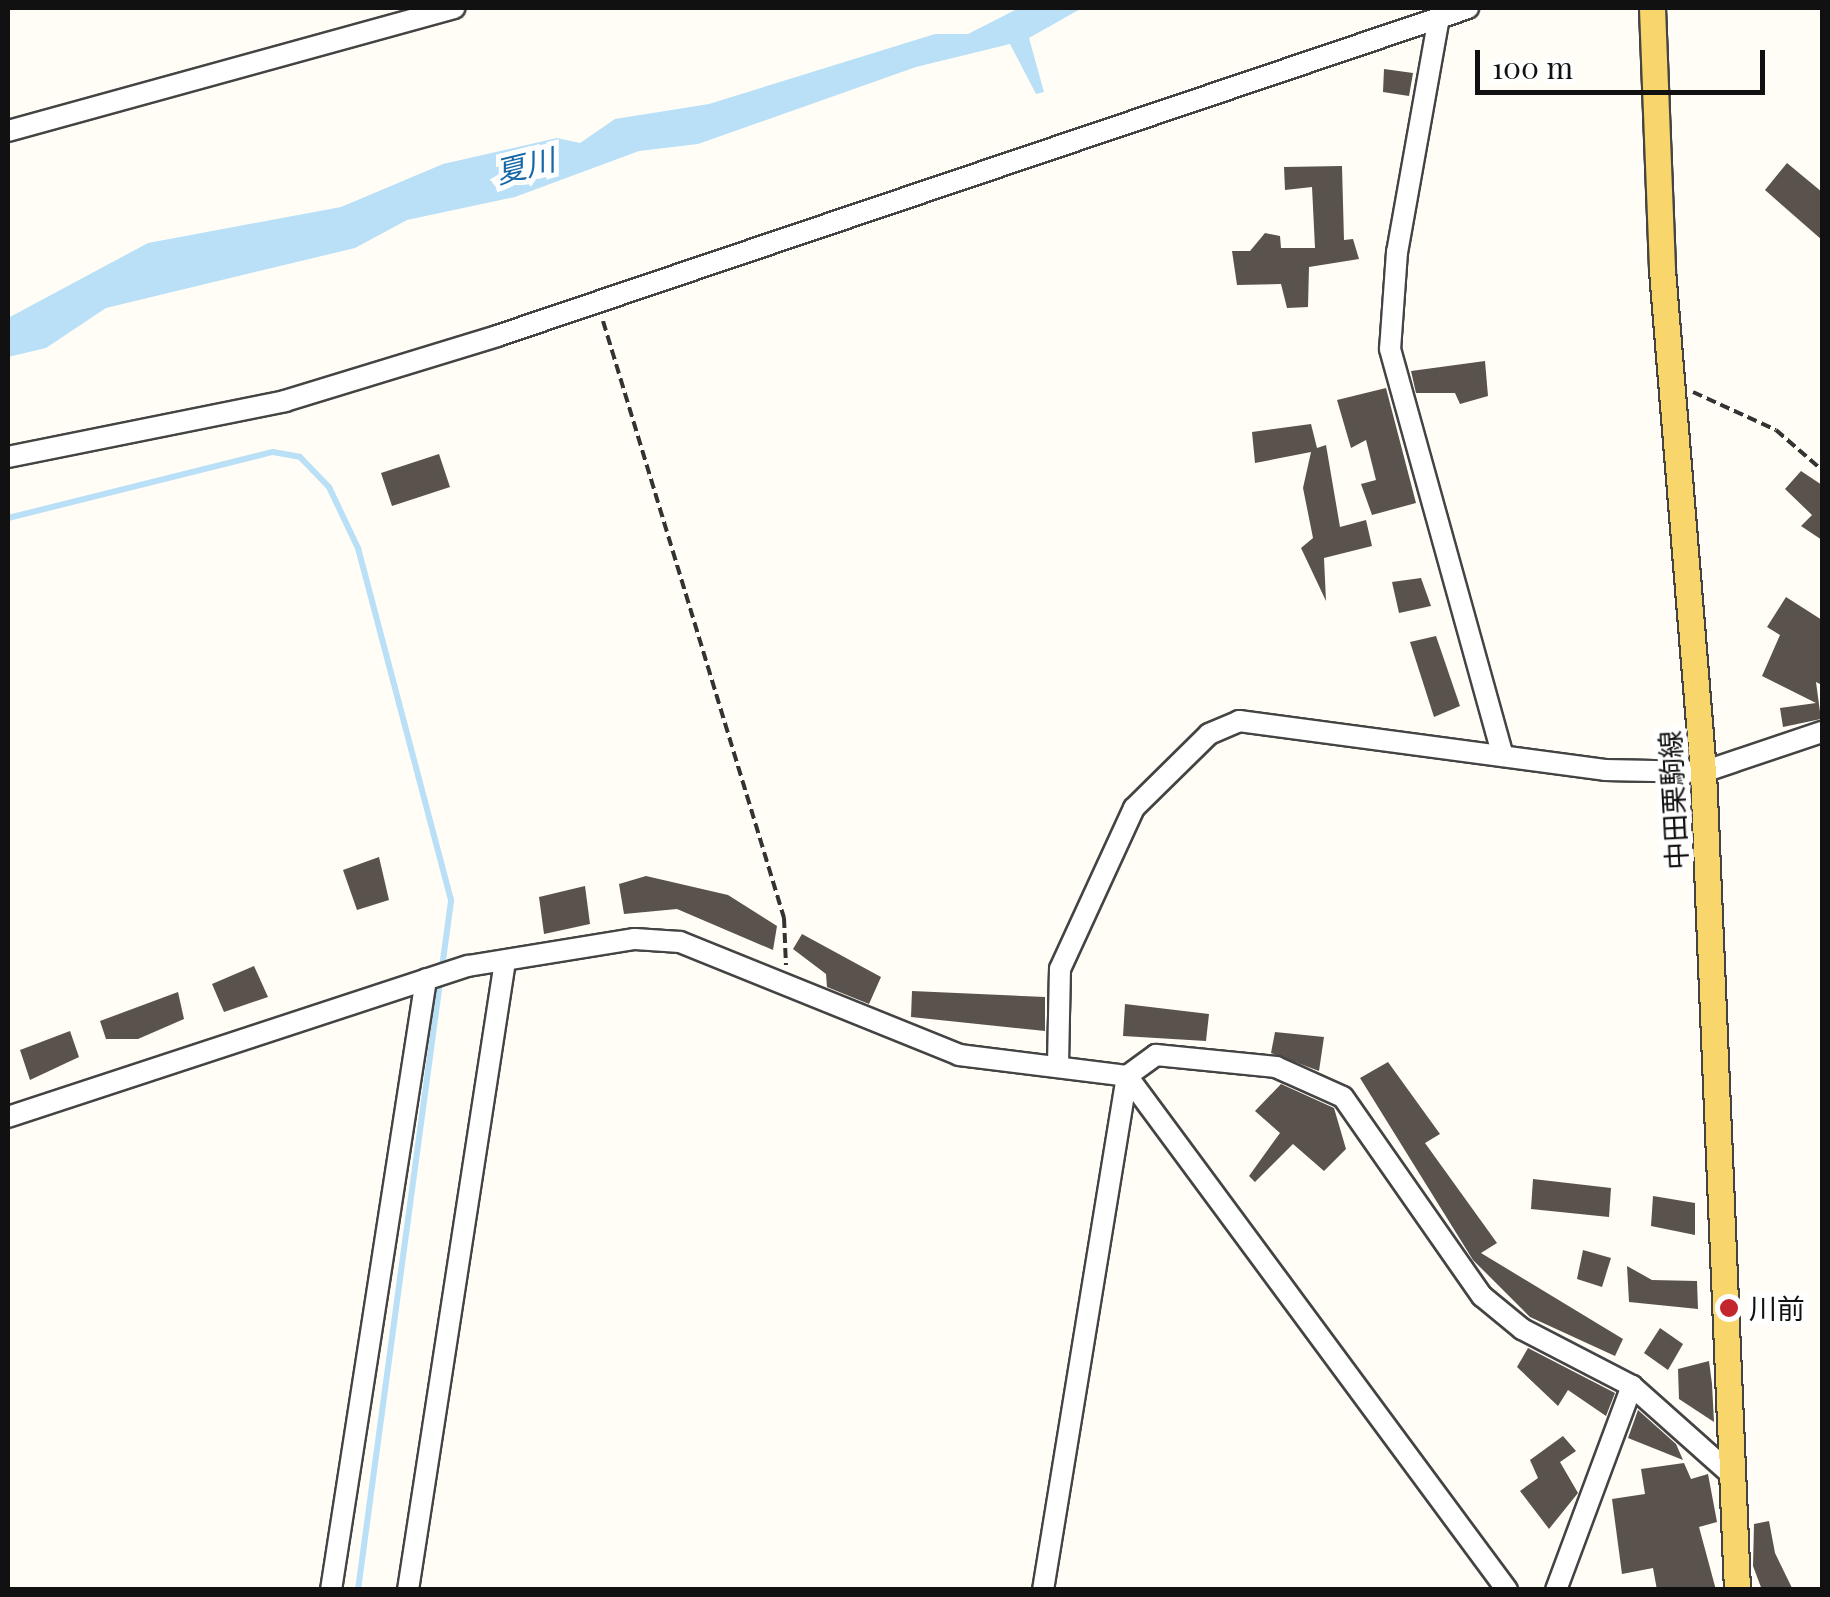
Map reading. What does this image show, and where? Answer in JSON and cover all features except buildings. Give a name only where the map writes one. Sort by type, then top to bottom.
[{"type":"main road","name":"中田栗駒線","points":[[1652,8],[1671,382],[1703,772],[1737,1590]]},
{"type":"street","points":[[8,131],[454,8]]},
{"type":"street","points":[[8,457],[285,400],[1468,8]]},
{"type":"street","points":[[1439,17],[1397,252],[1390,348],[1503,756]]},
{"type":"street","points":[[1058,1064],[1060,969],[1076,933],[1134,808],[1209,734],[1239,722],[1503,756],[1703,772],[1822,732]]},
{"type":"street","points":[[8,1117],[458,969],[584,944],[680,942],[960,1055],[1058,1064],[1127,1076],[1507,1590]]},
{"type":"street","points":[[408,1590],[505,960]]},
{"type":"street","points":[[331,1590],[429,978]]},
{"type":"street","points":[[1043,1590],[1127,1076],[1156,1055],[1276,1067],[1343,1097],[1482,1296],[1522,1329],[1632,1386],[1733,1476]]},
{"type":"street","points":[[1556,1590],[1632,1386]]},
{"type":"path","points":[[595,296],[784,918],[788,984]]},
{"type":"path","points":[[1671,382],[1776,430],[1822,470]]},
{"type":"path","points":[[1822,571],[1822,592]]},
{"type":"water","name":"夏川","points":[[1019,8],[1082,8],[1029,38],[1044,92],[1036,94],[1010,44],[916,67],[698,144],[639,151],[515,197],[407,220],[355,248],[106,308],[46,348],[8,357],[8,318],[148,243],[341,207],[443,164],[557,138],[580,143],[615,119],[709,104],[935,34],[968,34]]},
{"type":"waterway","points":[[8,518],[273,452],[300,457],[329,487],[358,548],[451,901],[358,1590]]},
{"type":"place","name":"川前","points":[[1729,1308]]}]
